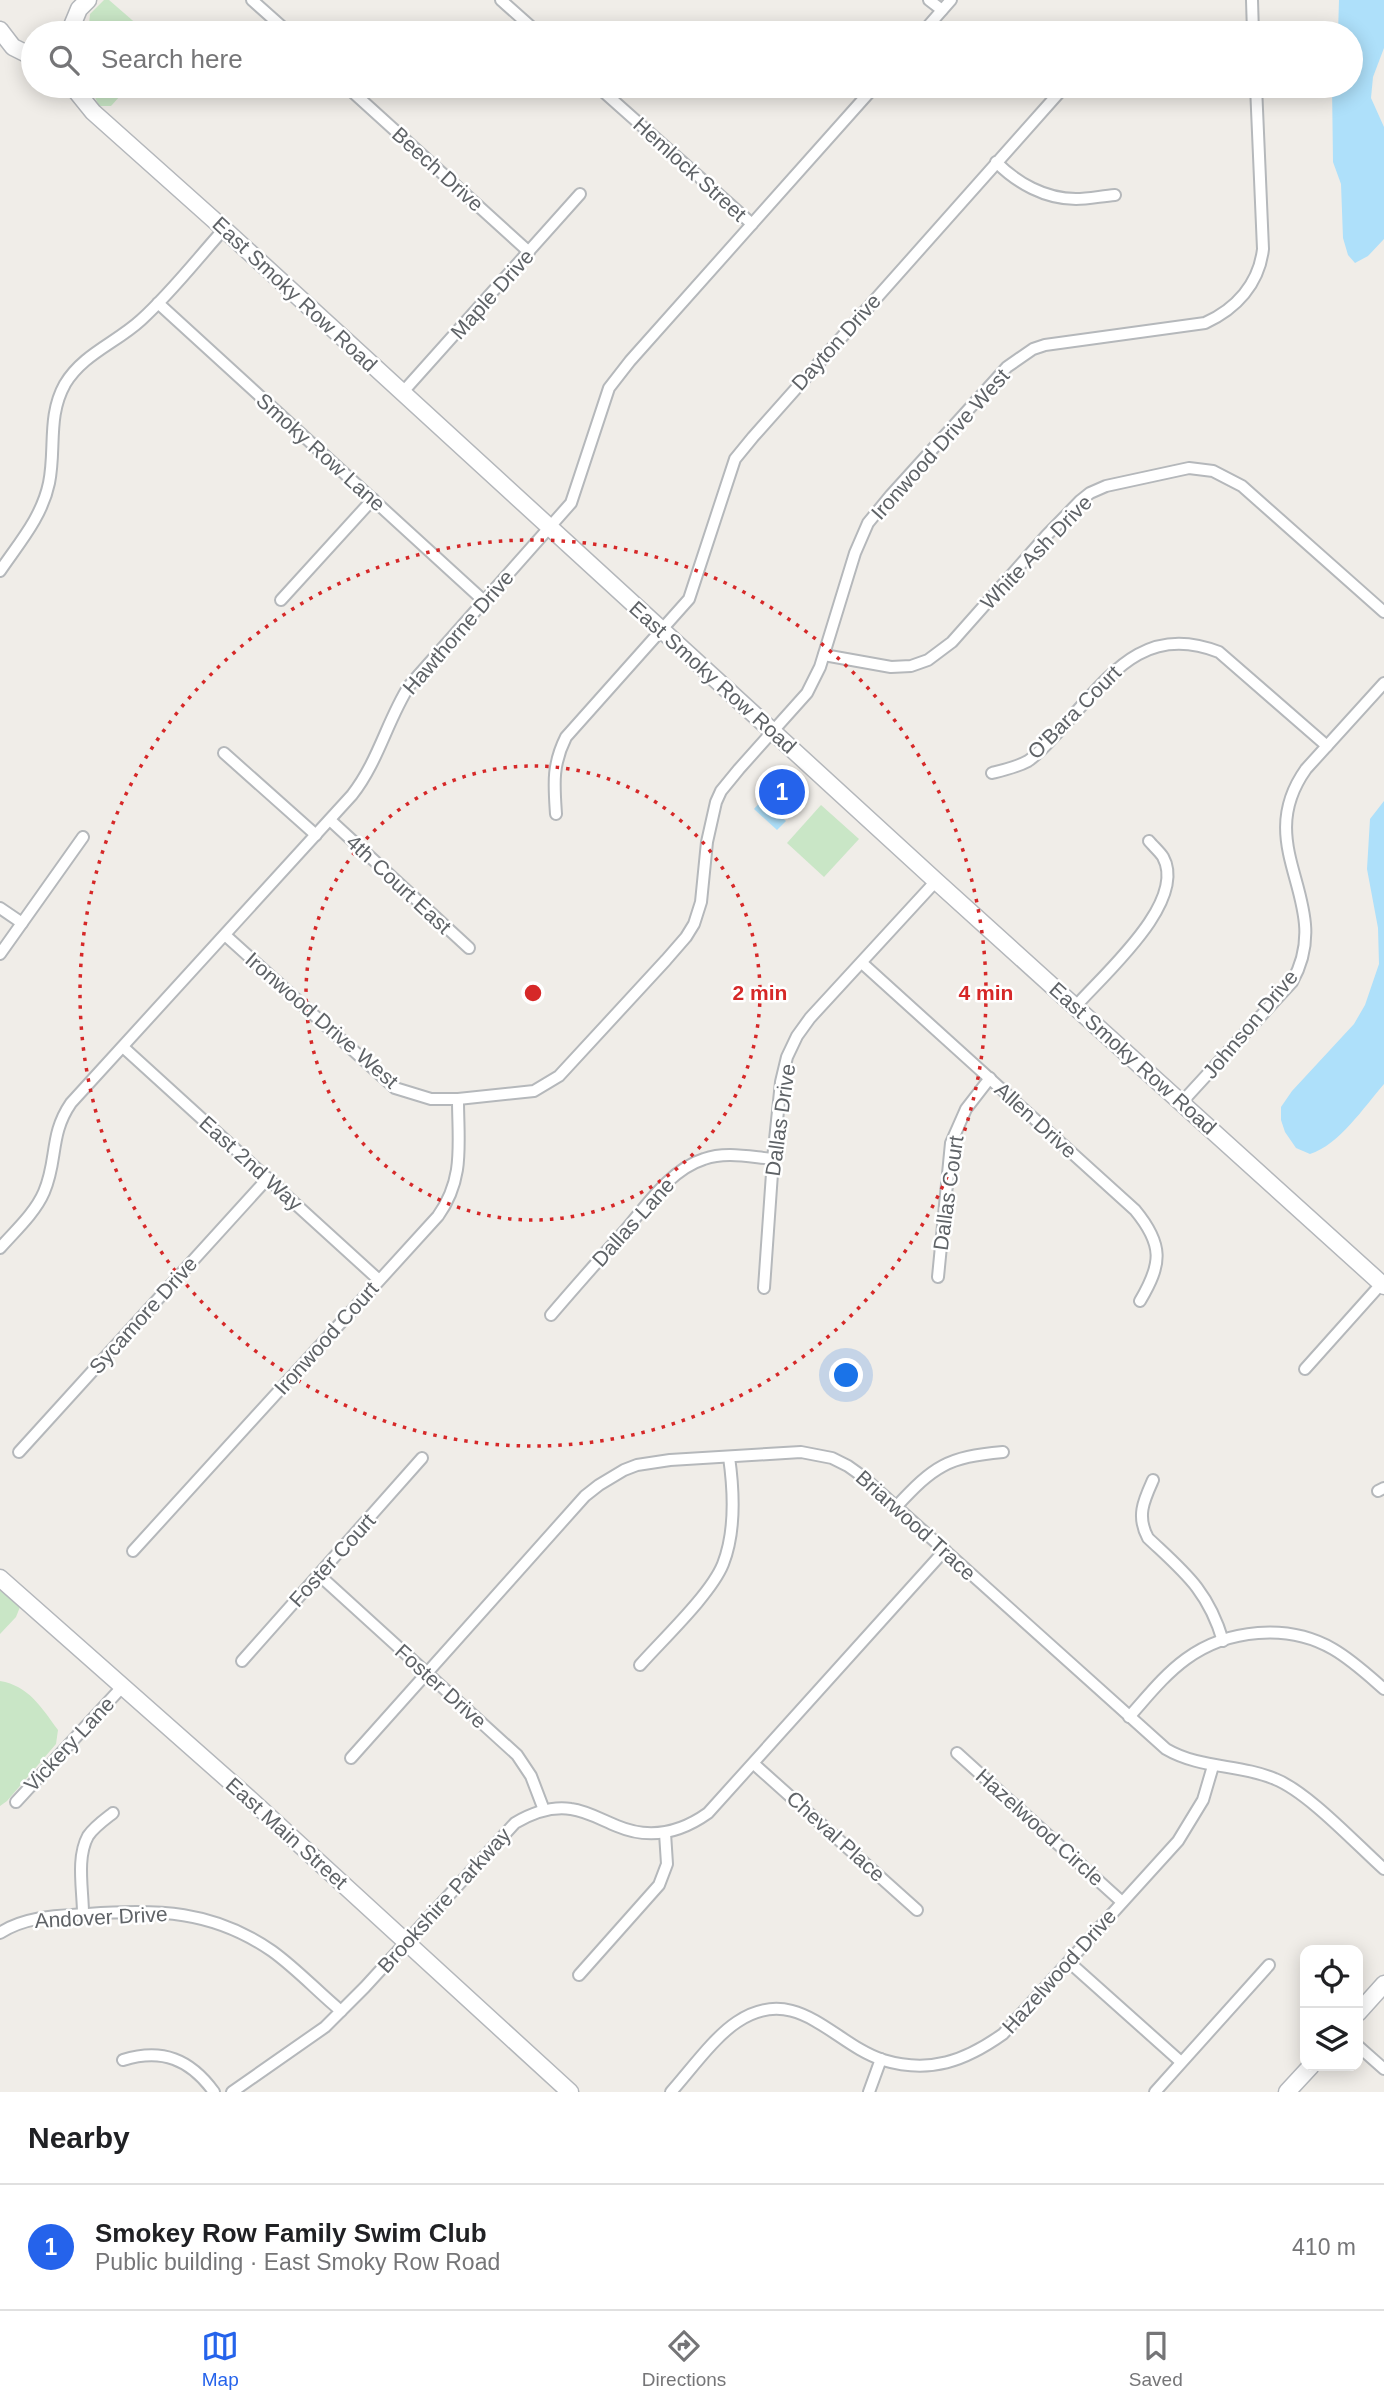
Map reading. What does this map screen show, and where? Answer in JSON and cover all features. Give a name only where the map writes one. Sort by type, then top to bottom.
[{"type":"street","points":[[74,21],[79,9],[89,0]]},
{"type":"street","points":[[83,21],[89,0]]},
{"type":"street","points":[[252,0],[276,21]]},
{"type":"street","points":[[501,0],[525,21]]},
{"type":"street","points":[[929,0],[942,10]]},
{"type":"street","points":[[932,21],[951,0]]},
{"type":"street","points":[[1252,0],[1253,21]]},
{"type":"street","points":[[0,24],[21,41]]},
{"type":"street","points":[[0,30],[13,47],[21,51]]},
{"type":"street","name":"East Smoky Row Road","points":[[82,98],[93,112],[936,881],[1383,1284]]},
{"type":"street","name":"East Smoky Row Road","points":[[92,98],[106,122]]},
{"type":"street","name":"Beech Drive","points":[[359,98],[529,252]]},
{"type":"street","name":"Hemlock Street","points":[[610,98],[752,224]]},
{"type":"street","name":"Hawthorne Drive","points":[[0,1247],[30,1214],[44,1193],[56,1132],[71,1103],[362,783],[409,686],[571,503],[609,388],[864,98]]},
{"type":"street","name":"Dayton Drive","points":[[556,814],[554,775],[558,753],[566,737],[689,599],[735,459],[1054,98]]},
{"type":"street","name":"Ironwood Drive West","points":[[225,935],[396,1088],[431,1099],[458,1099],[534,1091],[559,1076],[686,937],[694,923],[701,902],[707,842],[716,802],[730,780],[807,693],[824,655],[851,564],[868,523],[891,495],[1007,367],[1033,349],[1045,345],[1205,323],[1219,317],[1243,296],[1262,261],[1263,248],[1257,98]]},
{"type":"street","points":[[996,162],[1027,186],[1045,194],[1076,199],[1115,195]]},
{"type":"street","name":"Maple Drive","points":[[402,393],[580,194]]},
{"type":"street","points":[[0,570],[26,534],[46,496],[52,463],[53,416],[65,385],[80,363],[133,327],[158,303],[223,229]]},
{"type":"street","name":"Smoky Row Lane","points":[[158,303],[484,601]]},
{"type":"street","name":"White Ash Drive","points":[[824,655],[891,667],[911,666],[928,660],[951,642],[1046,536],[1090,494],[1106,486],[1189,468],[1213,471],[1242,486],[1384,612]]},
{"type":"street","points":[[281,600],[373,499]]},
{"type":"street","name":"O'Bara Court","points":[[992,773],[1017,766],[1041,751],[1125,661],[1145,649],[1175,643],[1202,646],[1219,652],[1326,746]]},
{"type":"street","name":"Johnson Drive","points":[[1182,1102],[1292,982],[1300,968],[1305,951],[1306,916],[1286,847],[1284,826],[1288,806],[1298,779],[1384,683]]},
{"type":"street","points":[[224,753],[316,835]]},
{"type":"street","name":"4th Court East","points":[[330,820],[469,948]]},
{"type":"street","points":[[0,954],[83,837]]},
{"type":"street","points":[[1076,1006],[1145,930],[1160,907],[1166,884],[1166,867],[1163,857],[1149,841]]},
{"type":"street","name":"Dallas Drive","points":[[764,1288],[773,1159],[781,1082],[787,1058],[797,1036],[810,1018],[936,881]]},
{"type":"street","points":[[0,908],[22,923]]},
{"type":"street","name":"Allen Drive","points":[[862,962],[1135,1210],[1147,1225],[1154,1240],[1157,1260],[1154,1278],[1140,1301]]},
{"type":"street","name":"East 2nd Way","points":[[123,1047],[379,1280]]},
{"type":"street","name":"Dallas Court","points":[[938,1278],[951,1143],[966,1108],[990,1078]]},
{"type":"street","name":"Ironwood Court","points":[[134,1551],[438,1216],[452,1192],[459,1167],[458,1099]]},
{"type":"street","name":"Dallas Lane","points":[[551,1315],[660,1190],[681,1170],[713,1156],[773,1159]]},
{"type":"street","name":"Sycamore Drive","points":[[19,1452],[268,1178]]},
{"type":"street","points":[[1305,1368],[1383,1284]]},
{"type":"street","name":"Briarwood Trace","points":[[351,1758],[586,1496],[599,1485],[637,1465],[801,1452],[832,1458],[848,1465],[862,1476],[1166,1749],[1191,1761],[1276,1779],[1303,1796],[1384,1869]]},
{"type":"street","points":[[897,1507],[921,1480],[945,1464],[975,1455],[1003,1452]]},
{"type":"street","points":[[640,1665],[701,1597],[722,1566],[732,1524],[729,1457]]},
{"type":"street","name":"Foster Court","points":[[242,1661],[422,1458]]},
{"type":"street","points":[[1153,1480],[1140,1515],[1144,1531],[1193,1581],[1213,1611],[1223,1640]]},
{"type":"street","name":"Brookshire Parkway","points":[[232,2092],[314,2036],[341,2011],[505,1832],[527,1816],[544,1810],[574,1809],[633,1832],[665,1833],[695,1823],[708,1813],[754,1764],[945,1550]]},
{"type":"street","name":"Foster Drive","points":[[318,1575],[517,1755],[531,1776],[544,1810]]},
{"type":"street","name":"East Main Street","points":[[0,1578],[123,1686],[570,2092]]},
{"type":"street","points":[[1129,1717],[1180,1664],[1201,1650],[1223,1640],[1257,1633],[1290,1634],[1312,1639],[1354,1663],[1384,1689]]},
{"type":"street","name":"Vickery Lane","points":[[16,1801],[123,1686]]},
{"type":"street","name":"Hazelwood Circle","points":[[957,1753],[1122,1902]]},
{"type":"street","name":"Cheval Place","points":[[754,1764],[917,1910]]},
{"type":"street","name":"Hazelwood Drive","points":[[671,2092],[738,2022],[761,2012],[787,2010],[800,2013],[881,2059],[922,2066],[948,2063],[972,2055],[1003,2034],[1178,1841],[1203,1800],[1213,1766]]},
{"type":"street","points":[[83,1914],[84,1848],[94,1829],[113,1813]]},
{"type":"street","points":[[579,1975],[659,1885],[667,1864],[665,1833]]},
{"type":"street","name":"Andover Drive","points":[[0,1933],[26,1921],[55,1916],[150,1911],[186,1914],[239,1931],[274,1952],[341,2011]]},
{"type":"street","points":[[1069,1962],[1181,2062]]},
{"type":"street","points":[[1155,2092],[1269,1965]]},
{"type":"street","points":[[1362,2008],[1384,1984]]},
{"type":"street","points":[[1363,2050],[1384,2069]]},
{"type":"street","points":[[123,2060],[156,2054],[179,2061],[200,2075],[214,2092]]},
{"type":"street","points":[[869,2092],[881,2059]]},
{"type":"street","points":[[1287,2092],[1306,2071]]},
{"type":"green space","points":[[104,0],[109,0],[133,21],[89,21],[90,14]]},
{"type":"green space","points":[[95,98],[118,98],[111,106],[99,106]]},
{"type":"green space","points":[[821,805],[859,839],[824,877],[787,843]]},
{"type":"green space","points":[[0,1590],[20,1607],[16,1617],[0,1634]]},
{"type":"green space","points":[[0,1681],[27,1693],[58,1730],[56,1744],[0,1806]]},
{"type":"water","points":[[1339,0],[1384,0],[1384,48],[1373,77],[1371,98],[1384,127],[1384,239],[1368,256],[1355,263],[1348,255],[1343,238],[1341,184],[1333,162],[1332,98],[1363,98],[1363,21],[1338,21]]},
{"type":"water","points":[[762,800],[786,821],[777,830],[754,809]]},
{"type":"water","points":[[1384,801],[1384,1084],[1341,1134],[1310,1154],[1296,1148],[1285,1132],[1281,1107],[1292,1091],[1354,1024],[1365,1005],[1379,964],[1378,928],[1367,869],[1370,819]]},
{"type":"place","name":"Smokey Row Family Swim Club","points":[[782,792]]}]
